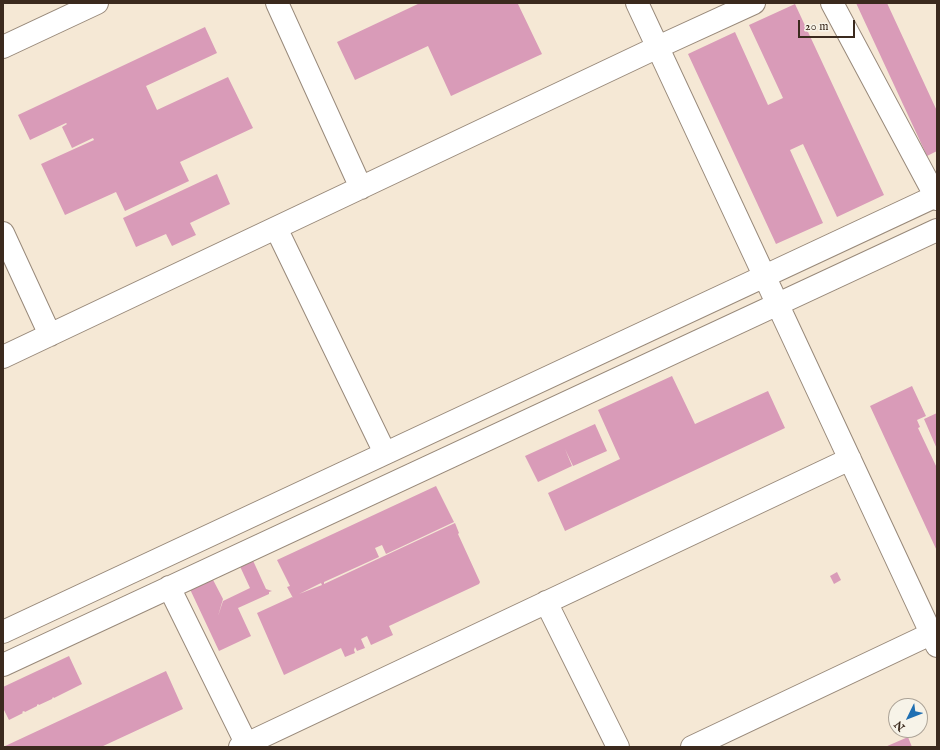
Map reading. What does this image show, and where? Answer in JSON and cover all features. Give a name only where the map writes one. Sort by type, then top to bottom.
[{"type":"street","points":[[3,47],[97,3]]},
{"type":"street","points":[[277,3],[361,188]]},
{"type":"street","points":[[637,3],[850,460],[935,637],[692,747]]},
{"type":"street","points":[[3,357],[754,3]]},
{"type":"street","points":[[3,632],[936,197],[832,3]]},
{"type":"street","points":[[276,228],[385,453]]},
{"type":"street","points":[[3,665],[937,230]]},
{"type":"street","points":[[3,233],[50,335]]},
{"type":"street","points":[[169,588],[245,746],[546,602],[850,460]]},
{"type":"street","points":[[546,602],[618,747]]},
{"type":"building","points":[[420,3],[521,3],[518,4],[542,54],[451,96],[428,46],[355,80],[337,42]]},
{"type":"building","points":[[856,3],[887,3],[937,111],[937,151],[927,156]]},
{"type":"building","points":[[795,4],[884,195],[837,217],[803,144],[790,150],[823,223],[776,244],[688,54],[735,32],[768,105],[783,98],[749,25]]},
{"type":"building","points":[[205,27],[217,53],[146,86],[157,110],[228,77],[253,128],[180,162],[189,181],[125,211],[116,192],[65,215],[41,164],[94,140],[93,138],[72,148],[62,127],[67,124],[66,123],[30,140],[18,115]]},
{"type":"building","points":[[217,174],[230,204],[190,223],[196,235],[172,246],[166,234],[136,247],[123,218]]},
{"type":"building","points":[[672,376],[695,424],[768,391],[785,428],[565,531],[548,493],[620,459],[598,410]]},
{"type":"building","points":[[912,386],[926,416],[917,420],[920,427],[918,428],[937,468],[937,551],[870,406]]},
{"type":"building","points":[[937,413],[937,449],[924,419]]},
{"type":"building","points":[[595,424],[607,451],[573,466],[565,449],[572,466],[538,482],[525,456]]},
{"type":"building","points":[[436,486],[454,522],[386,554],[382,545],[375,548],[379,557],[324,582],[324,584],[455,523],[459,533],[458,534],[480,582],[479,584],[389,626],[393,635],[371,645],[367,636],[361,639],[365,648],[357,651],[355,647],[355,653],[345,657],[341,648],[284,675],[257,613],[292,597],[293,598],[287,587],[290,586],[277,560]],"holes":[[[321,583],[322,585],[299,594]]]},
{"type":"building","points":[[250,554],[266,589],[272,591],[269,592],[269,594],[238,608],[251,636],[219,651],[188,585],[210,574],[223,599],[218,616],[223,601],[250,588],[237,560]]},
{"type":"building","points":[[837,572],[841,580],[834,584],[830,576]]},
{"type":"building","points":[[69,656],[82,684],[39,705],[38,704],[37,706],[22,712],[23,713],[9,720],[3,708],[3,687]]},
{"type":"building","points":[[166,671],[183,709],[101,747],[3,747]]},
{"type":"building","points":[[908,738],[912,747],[885,747]]}]
